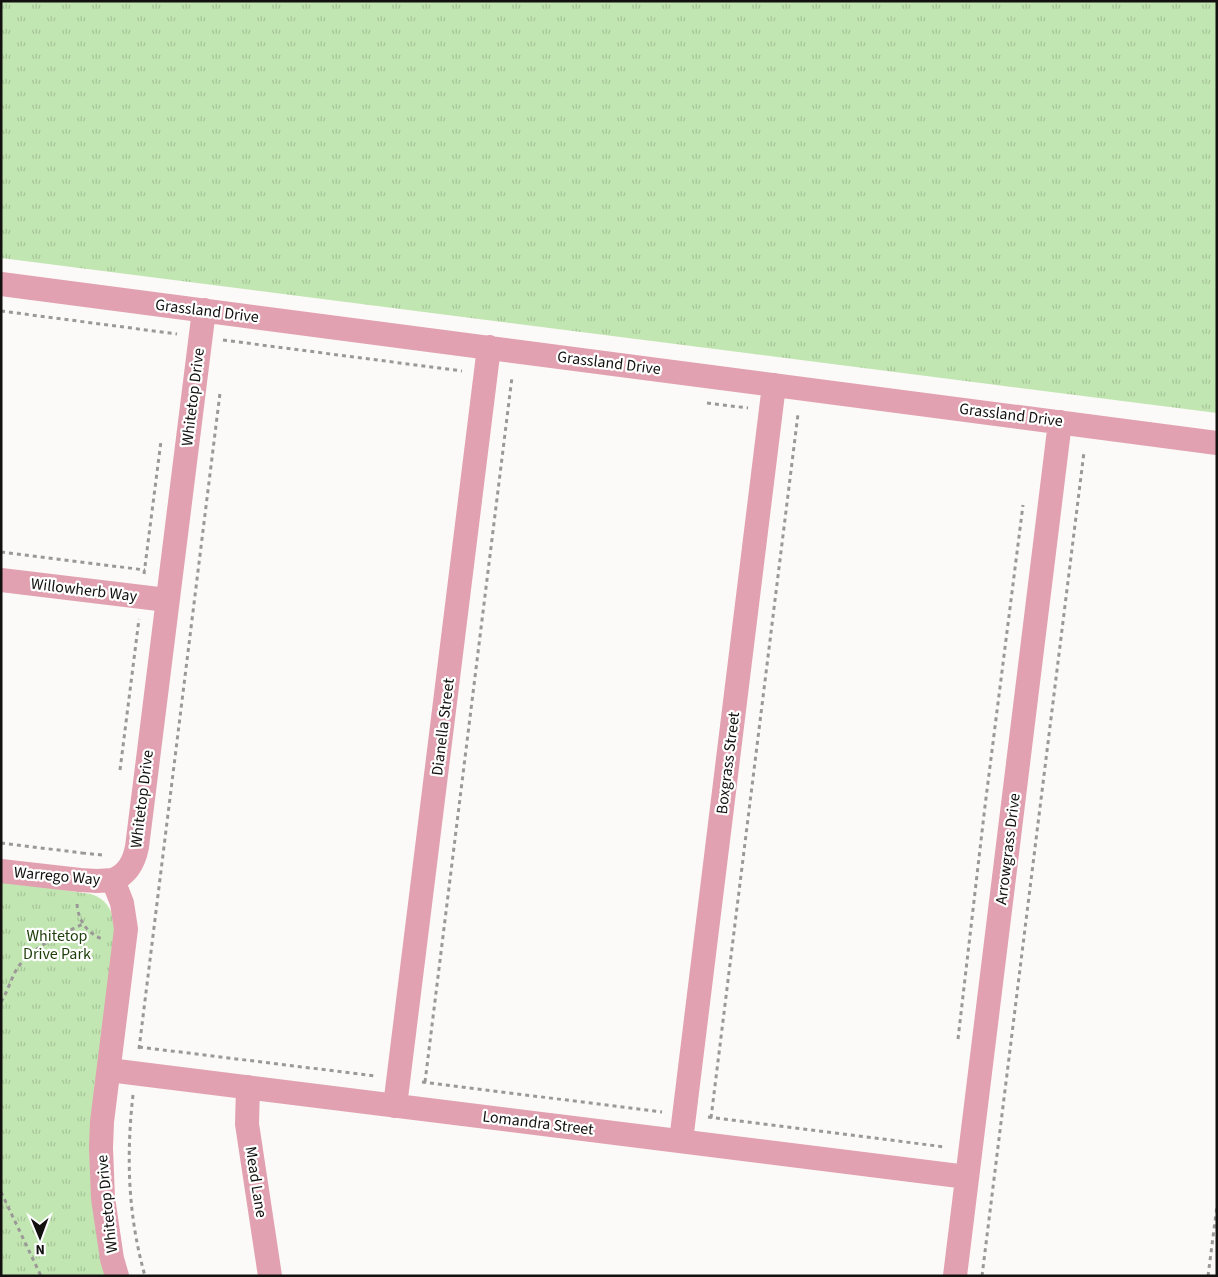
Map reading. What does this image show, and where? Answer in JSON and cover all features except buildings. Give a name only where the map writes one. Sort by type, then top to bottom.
[{"type":"street","name":"Grassland Drive","points":[[1,284],[1217,443]]},
{"type":"street","name":"Whitetop Drive","points":[[117,1276],[106,1227],[100,1169],[102,1122],[126,928],[122,903],[113,880],[129,868],[137,847],[204,310]]},
{"type":"street","name":"Dianella Street","points":[[396,1106],[489,347]]},
{"type":"street","name":"Boxgrass Street","points":[[681,1141],[774,385]]},
{"type":"street","name":"Arrowgrass Drive","points":[[955,1276],[1060,422]]},
{"type":"street","name":"Willowherb Way","points":[[1,580],[168,600]]},
{"type":"street","name":"Warrego Way","points":[[1,871],[88,881],[113,880]]},
{"type":"street","name":"Lomandra Street","points":[[109,1070],[967,1176]]},
{"type":"street","name":"Mead Lane","points":[[248,1087],[247,1124],[270,1276]]},
{"type":"path","points":[[225,350],[227,340]]},
{"type":"path","points":[[426,1082],[512,377]]},
{"type":"path","points":[[145,1276],[136,1236],[129,1178],[130,1130],[220,390]]},
{"type":"path","points":[[711,1118],[798,414]]},
{"type":"path","points":[[982,1276],[1084,452]]},
{"type":"path","points":[[958,1040],[985,806],[1024,503]]},
{"type":"path","points":[[1,552],[145,570]]},
{"type":"path","points":[[1,1002],[12,977],[27,957],[52,939],[82,924]]},
{"type":"path","points":[[139,1047],[945,1147],[942,1173]]},
{"type":"path","points":[[1,1192],[41,1276]]},
{"type":"path","points":[[1208,1276],[1217,1206]]},
{"type":"green space","points":[[1,1],[1217,1],[1217,413],[1,258]]},
{"type":"green space","name":"Whitetop Drive Park","points":[[1,881],[91,894],[108,905],[114,919],[106,1276],[1,1276]]}]
